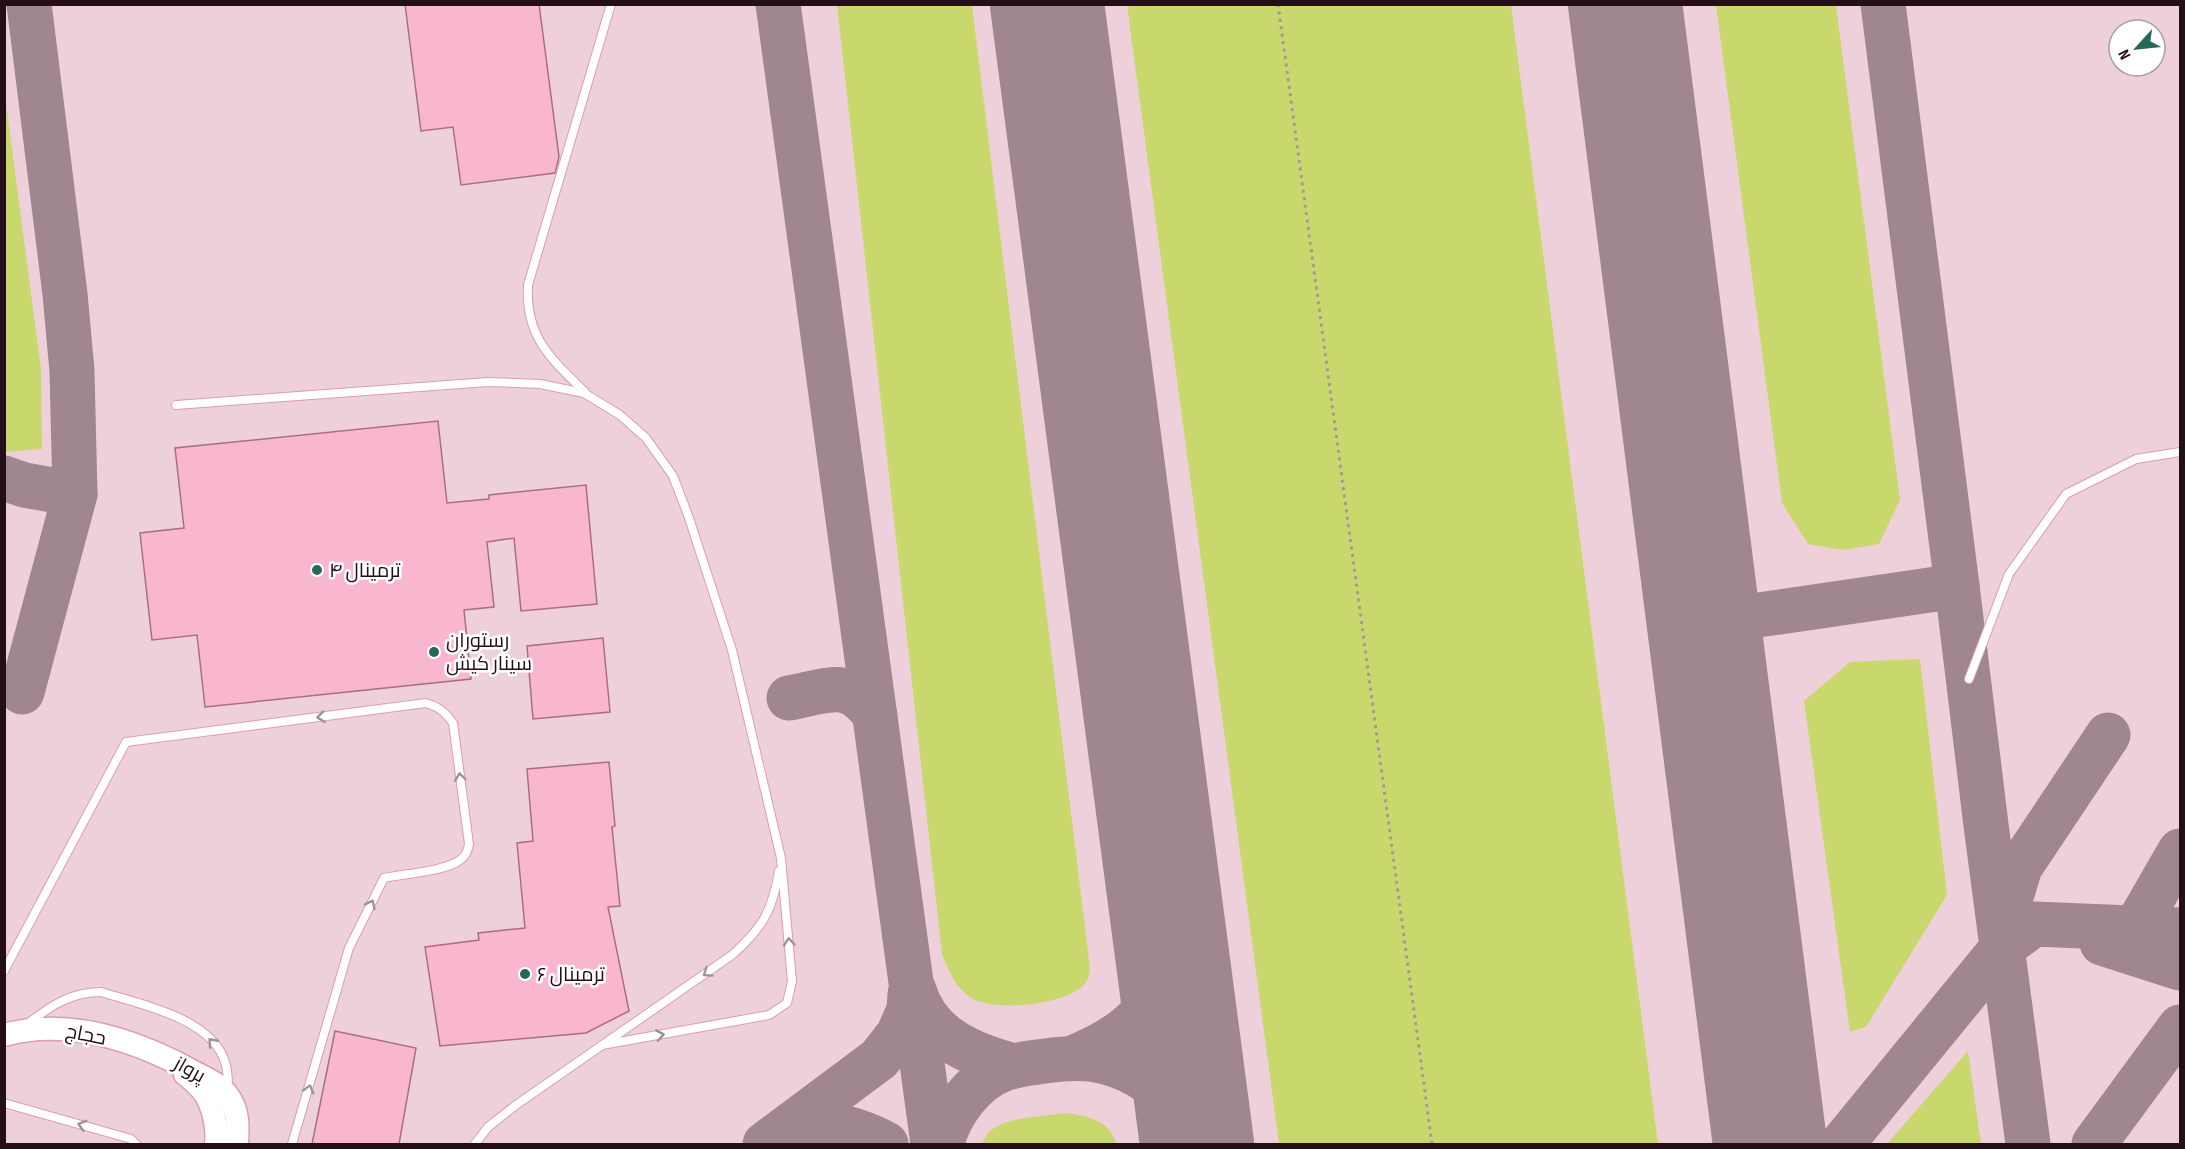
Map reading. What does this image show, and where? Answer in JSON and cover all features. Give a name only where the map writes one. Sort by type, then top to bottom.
[{"type":"main road","name":"حجاج","points":[[11,1033],[43,1028],[71,1029],[100,1035],[166,1056]]},
{"type":"main road","name":"پرواز","points":[[166,1056],[217,1084],[228,1095]]},
{"type":"main road","name":"پرواز","points":[[166,1056],[204,1091],[214,1118],[216,1144]]},
{"type":"main road","points":[[228,1095],[234,1106],[238,1124],[237,1144]]},
{"type":"lane","points":[[591,397],[544,350],[533,327],[527,306],[528,285],[611,4]]},
{"type":"lane","points":[[176,405],[488,382],[540,384],[584,393],[620,416],[646,438],[673,476],[732,650],[781,858],[792,981],[787,1003],[769,1015],[602,1046]]},
{"type":"lane","points":[[1969,679],[2009,574],[2066,494],[2136,459],[2181,452]]},
{"type":"lane","points":[[4,971],[126,742],[426,703],[438,706],[453,723],[469,844],[467,852],[462,859],[451,866],[384,878],[349,948],[292,1144]]},
{"type":"lane","points":[[475,1144],[488,1127],[744,945],[762,923],[774,901],[781,858]]},
{"type":"lane","points":[[11,1033],[55,1003],[88,992],[101,992],[179,1017],[201,1030],[225,1059],[228,1095]]},
{"type":"lane","points":[[4,1102],[131,1139],[136,1144]]},
{"type":"path","points":[[1278,4],[1432,1144]]},
{"type":"shaded area","points":[[5,5],[2180,5],[2180,1144],[5,1144]]},
{"type":"green space","points":[[837,5],[972,5],[1090,968],[1087,981],[1079,989],[1050,1001],[998,1005],[973,999],[950,974],[942,954]]},
{"type":"green space","points":[[1127,5],[1511,5],[1658,1144],[1279,1144]]},
{"type":"green space","points":[[1716,5],[1836,5],[1900,500],[1879,544],[1842,550],[1808,544],[1782,503]]},
{"type":"green space","points":[[4,88],[41,369],[42,449],[5,452]]},
{"type":"green space","points":[[1920,659],[1947,895],[1866,1027],[1850,1032],[1804,701],[1850,662]]},
{"type":"green space","points":[[1968,1051],[1981,1144],[1887,1144]]},
{"type":"green space","points":[[1064,1113],[1088,1117],[1104,1125],[1114,1136],[1116,1144],[982,1144],[989,1132],[1006,1123]]},
{"type":"building","points":[[405,4],[539,4],[559,157],[555,173],[461,185],[453,127],[421,131]]},
{"type":"building","name":"ترمینال ۴","points":[[438,421],[447,503],[489,499],[489,495],[586,485],[597,604],[521,611],[514,538],[487,542],[494,607],[464,610],[471,679],[205,707],[197,635],[152,640],[140,533],[184,528],[175,448]]},
{"type":"building","points":[[603,638],[610,712],[533,719],[527,646]]},
{"type":"building","points":[[609,762],[615,826],[612,827],[620,906],[608,907],[629,1011],[586,1033],[440,1046],[425,947],[479,940],[478,933],[525,928],[517,843],[533,841],[527,769]]},
{"type":"building","points":[[335,1031],[416,1048],[399,1144],[312,1144]]},
{"type":"taxiway","points":[[22,692],[75,494],[72,371],[65,294],[29,4]]},
{"type":"taxiway","points":[[778,4],[933,1144]]},
{"type":"taxiway","points":[[1883,4],[2028,1144]]},
{"type":"taxiway","points":[[4,478],[24,485],[75,494]]},
{"type":"taxiway","points":[[1704,623],[1957,586]]},
{"type":"taxiway","points":[[789,698],[826,690],[846,691],[856,695],[875,715]]},
{"type":"taxiway","points":[[2003,923],[2020,867],[2108,735]]},
{"type":"taxiway","points":[[2113,944],[2135,929],[2180,851]]},
{"type":"taxiway","points":[[1842,1144],[2003,947],[2034,924],[2180,930]]},
{"type":"taxiway","points":[[2102,943],[2180,968]]},
{"type":"taxiway","points":[[1075,1057],[1113,1038],[1140,1015],[1158,985],[1169,944]]},
{"type":"taxiway","points":[[914,990],[929,1020],[953,1042],[982,1056],[1014,1066]]},
{"type":"taxiway","points":[[765,1144],[879,1059],[898,1035],[909,1010],[910,994]]},
{"type":"taxiway","points":[[2094,1144],[2180,1027]]},
{"type":"taxiway","points":[[942,1144],[950,1121],[964,1099],[982,1081],[993,1074],[1024,1064],[1082,1058],[1104,1061],[1126,1069],[1148,1081],[1172,1105],[1197,1144]]},
{"type":"taxiway","points":[[790,1127],[811,1124],[832,1125],[870,1136],[886,1144]]},
{"type":"runway","points":[[1047,4],[1197,1144]]},
{"type":"runway","points":[[1625,4],[1770,1144]]},
{"type":"place","name":"ترمینال ۴","points":[[317,570]]},
{"type":"place","name":"رستوران سینار کیش","points":[[434,652]]},
{"type":"place","name":"ترمینال ۶","points":[[525,974]]}]
